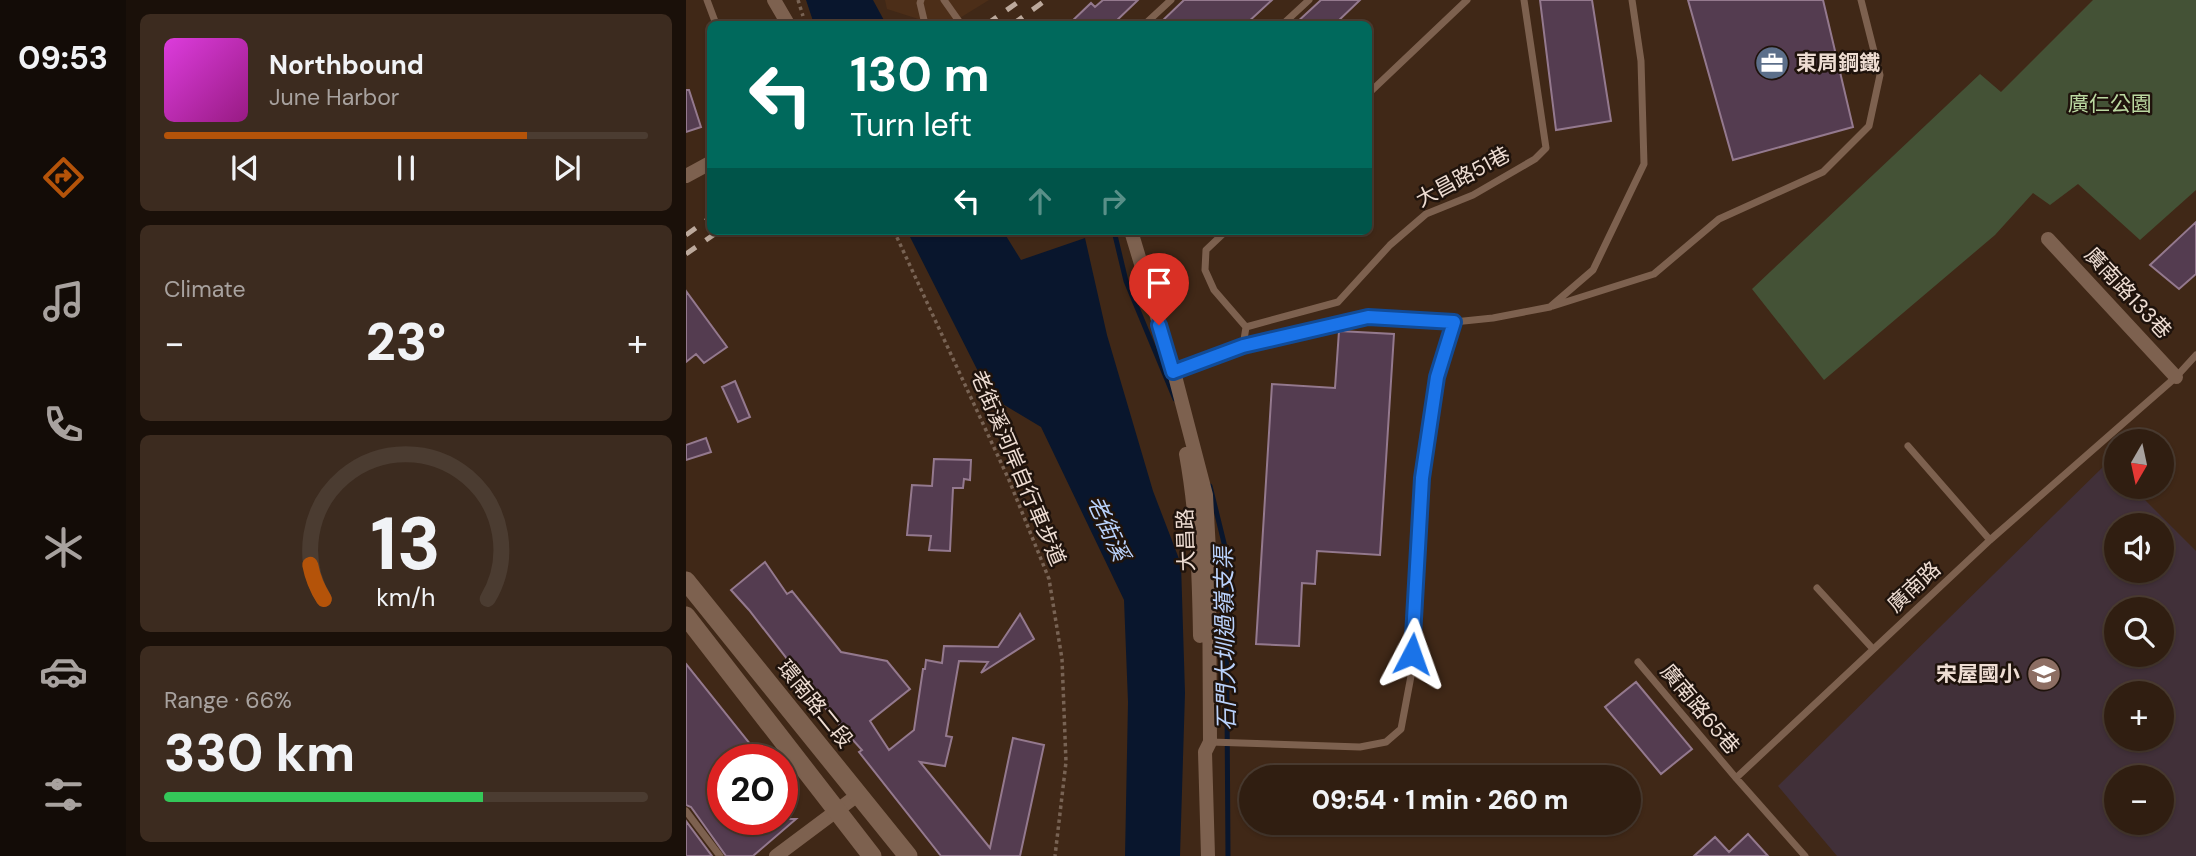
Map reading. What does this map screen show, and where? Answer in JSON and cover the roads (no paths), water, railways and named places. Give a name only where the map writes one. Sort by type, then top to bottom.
[{"type":"main road","name":"環南路二段","points":[[690,593],[908,856]]},
{"type":"main road","points":[[686,617],[872,856]]},
{"type":"street","points":[[774,0],[786,21]]},
{"type":"street","points":[[686,176],[707,165]]},
{"type":"street","points":[[1132,235],[1173,372],[1194,494],[1199,553],[1201,742],[1208,747],[1208,856]]},
{"type":"street","name":"廣南路133巷","points":[[2048,239],[2176,377]]},
{"type":"street","points":[[776,856],[859,794]]},
{"type":"lane","points":[[707,0],[715,21]]},
{"type":"lane","points":[[921,0],[924,21]]},
{"type":"lane","points":[[944,0],[959,21]]},
{"type":"lane","points":[[1148,21],[1171,0]]},
{"type":"lane","points":[[1286,21],[1309,0]]},
{"type":"lane","points":[[1372,90],[1467,0]]},
{"type":"lane","name":"大昌路51巷","points":[[1246,327],[1338,302],[1390,244],[1426,214],[1473,195],[1535,159],[1546,148],[1524,0]]},
{"type":"lane","points":[[1550,307],[1593,270],[1644,164],[1642,61],[1632,0]]},
{"type":"lane","points":[[1173,372],[1243,346],[1368,317],[1454,322],[1493,318],[1550,307],[1654,274],[1720,219],[1823,172],[1870,126],[1880,75],[1861,0]]},
{"type":"lane","points":[[1222,235],[1206,250],[1205,271],[1214,290],[1246,327],[1243,346]]},
{"type":"lane","points":[[1208,747],[1360,747],[1386,742],[1401,729],[1410,676],[1422,478],[1437,377],[1454,322]]},
{"type":"lane","name":"廣南路","points":[[1736,778],[1990,540],[2176,377],[2196,355]]},
{"type":"lane","points":[[1908,446],[1990,540]]},
{"type":"lane","points":[[1817,588],[1873,649]]},
{"type":"lane","name":"廣南路65巷","points":[[1638,662],[1736,778]]},
{"type":"lane","points":[[1736,778],[1805,856]]},
{"type":"lane","points":[[686,811],[720,856]]},
{"type":"water","points":[[806,0],[873,0],[884,21],[813,21]]},
{"type":"water","name":"老街溪","points":[[909,235],[1005,235],[1021,260],[1085,238],[1107,335],[1153,491],[1181,564],[1185,693],[1180,856],[1125,856],[1128,702],[1124,600],[1041,427],[991,397]]},
{"type":"waterway","name":"石門大圳過嶺支渠","points":[[1115,235],[1126,281],[1175,399]]},
{"type":"waterway","name":"石門大圳過嶺支渠","points":[[1210,486],[1226,551],[1228,856]]},
{"type":"railway","points":[[991,21],[1021,0]]},
{"type":"railway","points":[[1017,21],[1046,0]]},
{"type":"railway","points":[[686,235],[707,220]]},
{"type":"railway","points":[[686,254],[713,235]]},
{"type":"place","name":"東周鋼鐵","points":[[1772,63]]},
{"type":"place","name":"宋屋國小","points":[[2044,674]]},
{"type":"park label","name":"廣仁公園","points":[[2110,104]]}]
